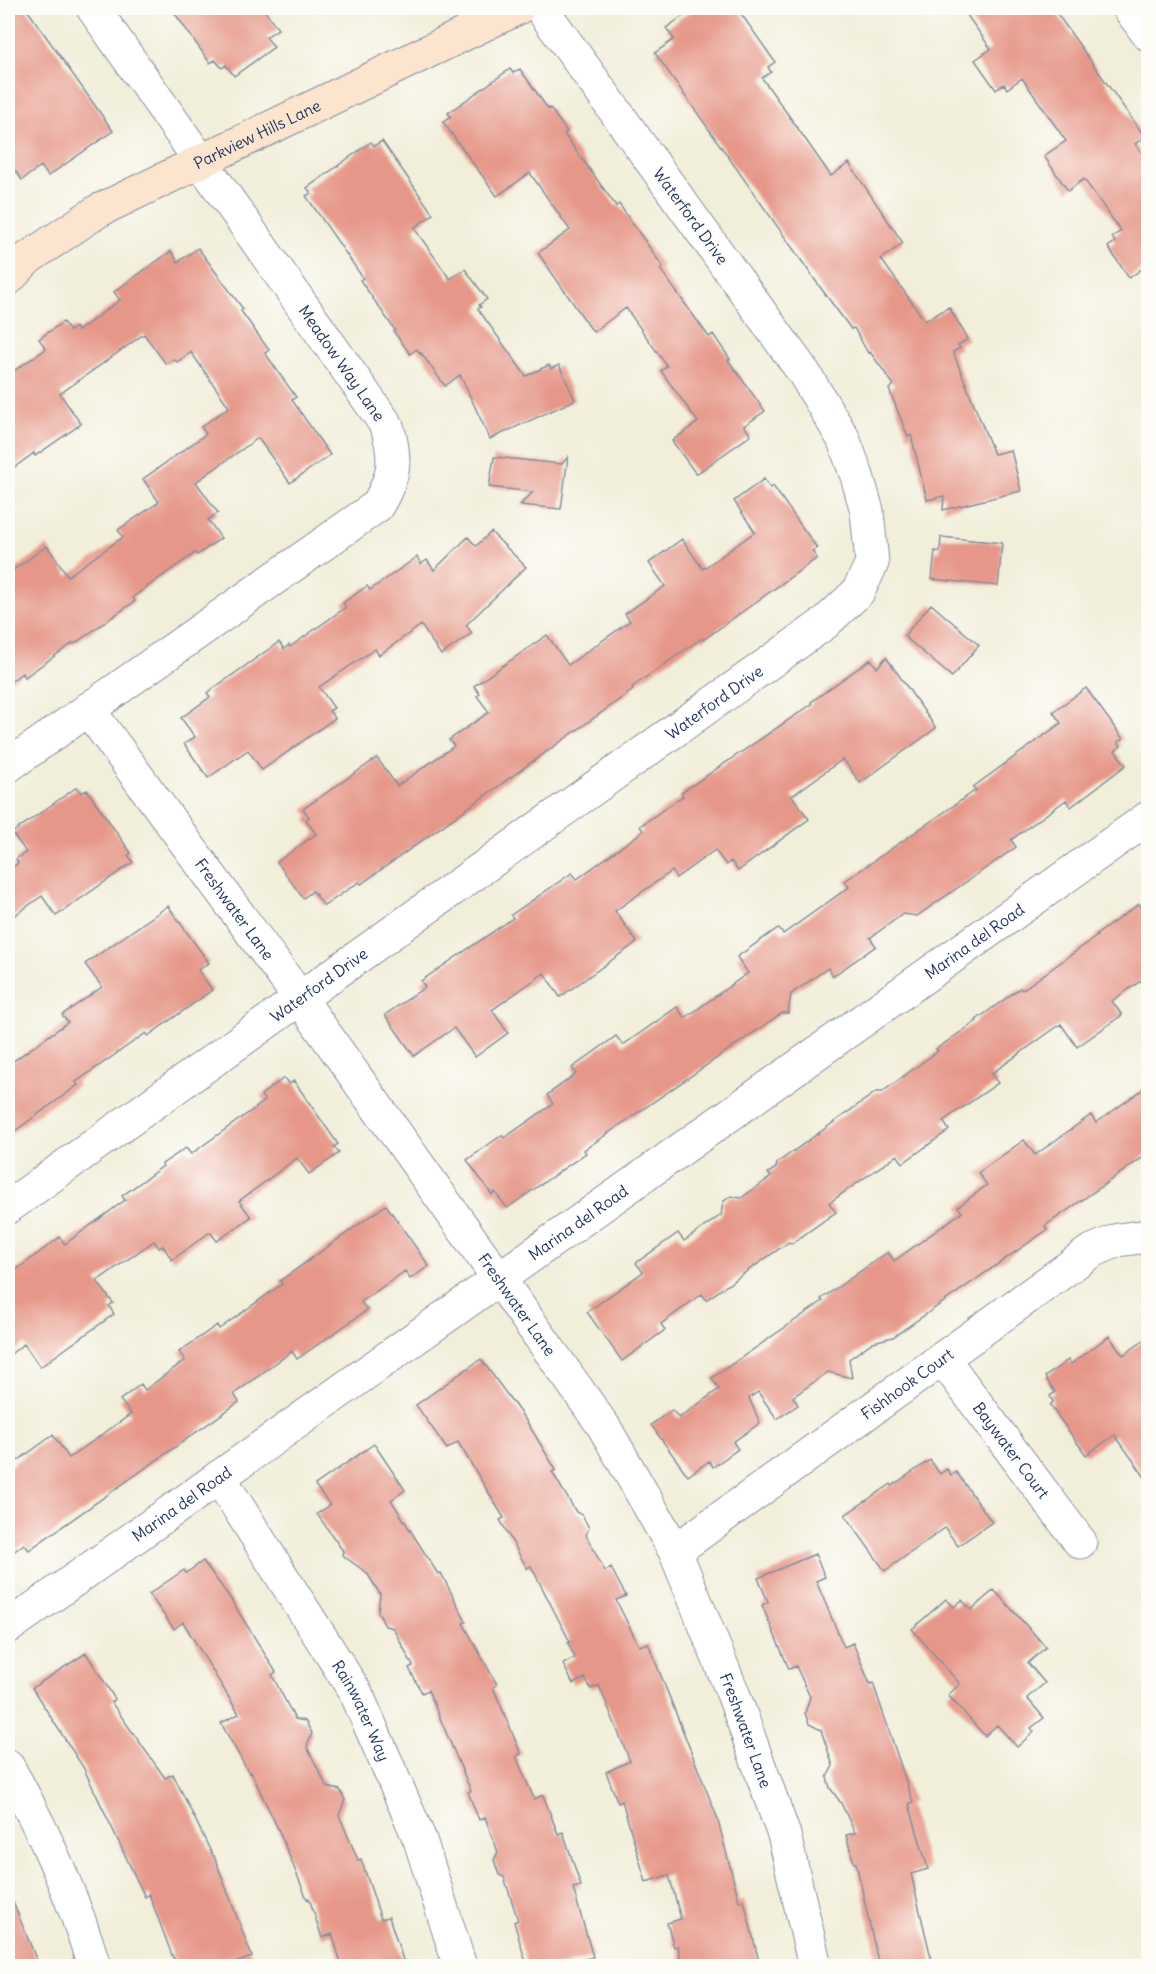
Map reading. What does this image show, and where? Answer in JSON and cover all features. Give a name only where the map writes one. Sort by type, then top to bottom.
[{"type":"street","name":"Meadow Way Lane","points":[[8,766],[376,506],[388,487],[393,468],[394,449],[387,426],[93,8]]},
{"type":"street","name":"Parkview Hills Lane","points":[[8,279],[28,258],[98,210],[518,8]]},
{"type":"street","name":"Waterford Drive","points":[[8,1207],[299,997],[825,624],[858,592],[872,563],[867,511],[843,438],[804,373],[541,8]]},
{"type":"street","points":[[1129,8],[1149,34]]},
{"type":"street","name":"Freshwater Lane","points":[[88,709],[299,997],[604,1427],[675,1551],[734,1696],[784,1835],[815,1966]]},
{"type":"street","name":"Marina del Road","points":[[8,1627],[1149,819]]},
{"type":"street","name":"Fishhook Court","points":[[675,1551],[1090,1252],[1118,1240],[1149,1236]]},
{"type":"street","name":"Baywater Court","points":[[943,1359],[1080,1542]]},
{"type":"street","name":"Rainwater Way","points":[[219,1477],[357,1693],[420,1840],[460,1966]]},
{"type":"street","points":[[8,1767],[62,1874],[82,1926],[94,1966]]},
{"type":"building","points":[[8,8],[26,8],[113,131],[48,176],[41,166],[22,180],[8,161]]},
{"type":"building","points":[[171,8],[263,8],[278,29],[266,37],[274,47],[234,76],[226,65],[222,68],[215,60],[210,63]]},
{"type":"building","points":[[695,8],[737,8],[775,62],[768,67],[771,72],[762,78],[831,176],[849,163],[903,243],[881,259],[925,321],[949,307],[968,339],[958,345],[960,348],[953,352],[994,454],[1011,450],[1021,491],[943,510],[944,496],[927,500],[911,435],[908,437],[889,389],[894,385],[870,352],[868,353],[854,328],[851,329],[820,287],[655,53],[674,39],[666,28]]},
{"type":"building","points":[[962,8],[1053,8],[1145,137],[1135,144],[1149,162],[1149,264],[1129,278],[1108,247],[1115,242],[1112,237],[1121,231],[1084,179],[1068,191],[1044,156],[1066,141],[1022,78],[1007,89],[1004,84],[996,90],[975,60],[991,49]]},
{"type":"building","points":[[510,69],[513,73],[520,69],[548,109],[550,108],[567,132],[564,134],[616,206],[619,204],[663,267],[660,269],[709,337],[713,334],[730,359],[728,360],[765,411],[744,426],[751,435],[696,474],[672,441],[698,422],[661,371],[667,366],[626,308],[593,332],[538,253],[570,230],[530,173],[497,196],[443,122],[451,117],[448,113]]},
{"type":"building","points":[[382,141],[433,214],[414,228],[450,279],[465,269],[487,299],[479,305],[481,307],[478,309],[526,376],[549,365],[551,369],[559,365],[575,400],[490,439],[460,375],[445,386],[417,349],[410,354],[360,280],[363,278],[306,196],[311,193],[307,188],[371,142],[374,146]]},
{"type":"building","points":[[198,248],[243,309],[241,311],[269,350],[265,353],[296,397],[292,400],[330,455],[290,483],[258,438],[196,482],[218,513],[208,520],[221,538],[197,555],[195,553],[133,597],[135,601],[74,644],[25,677],[22,673],[8,684],[8,574],[47,546],[68,576],[123,537],[118,530],[159,502],[143,479],[206,434],[201,427],[229,407],[191,352],[177,362],[174,359],[166,364],[144,334],[60,394],[81,424],[8,472],[8,375],[46,349],[39,339],[63,322],[70,331],[75,327],[78,331],[120,300],[114,292],[171,251],[178,262]]},
{"type":"building","points":[[494,457],[562,464],[568,457],[561,509],[520,505],[533,492],[489,487]]},
{"type":"building","points":[[764,479],[770,488],[773,486],[817,548],[812,551],[817,558],[703,640],[702,638],[632,687],[633,690],[361,884],[359,882],[324,906],[313,891],[303,898],[277,862],[316,834],[306,820],[309,817],[303,809],[377,758],[397,786],[454,746],[449,740],[489,712],[477,696],[480,694],[474,686],[547,635],[568,665],[630,621],[625,614],[665,586],[649,563],[682,539],[703,569],[755,532],[734,501]]},
{"type":"building","points":[[491,532],[526,567],[466,625],[472,633],[441,655],[421,625],[379,655],[375,649],[319,687],[334,708],[329,711],[335,718],[262,770],[248,750],[208,778],[184,744],[195,737],[181,718],[210,697],[207,693],[279,642],[284,649],[289,645],[290,647],[346,607],[343,603],[367,586],[370,590],[417,557],[421,564],[427,560],[434,570],[468,537],[476,546]]},
{"type":"building","points":[[941,537],[1002,543],[998,586],[932,579],[935,551],[940,552]]},
{"type":"building","points":[[931,604],[979,645],[952,677],[904,636]]},
{"type":"building","points":[[886,657],[936,728],[860,783],[843,759],[792,796],[809,819],[738,871],[731,861],[726,865],[715,850],[676,878],[672,871],[615,911],[637,942],[560,997],[544,973],[492,1010],[508,1033],[475,1057],[454,1028],[414,1056],[385,1015],[425,987],[421,981],[513,918],[511,915],[572,873],[577,879],[643,831],[640,826],[683,796],[681,793],[812,704],[811,702],[871,659],[877,668]]},
{"type":"building","points":[[1086,688],[1123,739],[1118,742],[1121,746],[1115,751],[1126,765],[1071,807],[1066,800],[1011,840],[1016,847],[917,916],[903,914],[870,938],[876,946],[833,976],[828,968],[791,994],[788,1013],[782,1013],[584,1150],[586,1153],[507,1208],[495,1192],[492,1195],[467,1160],[502,1135],[504,1138],[553,1104],[547,1095],[576,1074],[572,1068],[616,1036],[623,1045],[677,1007],[685,1018],[748,973],[737,957],[778,928],[783,934],[849,887],[845,881],[976,790],[973,787],[1061,723],[1053,712]]},
{"type":"building","points":[[77,787],[81,793],[87,790],[131,853],[128,855],[133,862],[56,916],[42,896],[8,920],[8,871],[18,863],[16,859],[26,852],[12,833]]},
{"type":"building","points":[[1139,904],[1149,917],[1149,975],[1112,1001],[1122,1015],[1077,1047],[1061,1024],[991,1074],[998,1083],[943,1121],[949,1130],[903,1163],[897,1155],[829,1203],[836,1212],[706,1300],[702,1294],[661,1324],[665,1330],[622,1361],[587,1312],[643,1272],[636,1263],[678,1233],[684,1241],[721,1215],[723,1202],[731,1196],[741,1198],[771,1177],[768,1173],[776,1168],[777,1163],[876,1092],[882,1092],[938,1051],[936,1049],[1020,988],[1022,990]]},
{"type":"building","points":[[168,906],[209,963],[198,970],[212,990],[148,1036],[146,1033],[76,1082],[78,1085],[8,1136],[8,1065],[68,1022],[62,1015],[102,987],[85,964]]},
{"type":"building","points":[[284,1078],[289,1084],[294,1081],[338,1144],[334,1147],[339,1153],[309,1174],[297,1158],[239,1201],[251,1217],[217,1241],[210,1232],[172,1260],[163,1246],[159,1248],[154,1241],[97,1281],[113,1303],[109,1306],[114,1314],[40,1367],[24,1344],[8,1356],[8,1276],[60,1237],[65,1244],[125,1200],[122,1196],[163,1166],[162,1164],[186,1148],[191,1154],[265,1101],[261,1095]]},
{"type":"building","points":[[1149,1085],[1149,1153],[1045,1226],[1047,1230],[893,1337],[873,1342],[849,1359],[852,1378],[828,1372],[793,1397],[798,1405],[777,1419],[758,1392],[749,1398],[760,1423],[733,1442],[738,1449],[713,1467],[709,1461],[688,1476],[651,1425],[672,1410],[679,1418],[719,1389],[712,1378],[823,1301],[821,1299],[888,1252],[894,1261],[962,1212],[958,1207],[987,1185],[978,1173],[1024,1140],[1035,1155],[1091,1115],[1096,1123]]},
{"type":"building","points":[[386,1205],[429,1266],[410,1279],[405,1271],[361,1302],[367,1310],[297,1359],[292,1351],[234,1394],[239,1402],[29,1550],[24,1544],[8,1556],[8,1468],[53,1435],[69,1458],[131,1414],[120,1400],[141,1384],[145,1390],[185,1360],[179,1352],[217,1325],[219,1329],[282,1284],[280,1281]]},
{"type":"building","points":[[1109,1336],[1123,1355],[1149,1337],[1149,1483],[1115,1435],[1086,1455],[1050,1405],[1053,1402],[1050,1396],[1055,1392],[1045,1377],[1068,1360],[1071,1364]]},
{"type":"building","points":[[481,1359],[527,1422],[556,1470],[552,1472],[576,1512],[582,1515],[589,1528],[586,1535],[605,1571],[611,1568],[626,1596],[616,1600],[639,1646],[648,1643],[717,1817],[739,1901],[744,1900],[760,1966],[682,1966],[678,1946],[674,1947],[667,1923],[681,1919],[669,1875],[646,1882],[622,1801],[618,1803],[606,1772],[630,1761],[599,1685],[591,1689],[585,1678],[573,1684],[563,1664],[575,1658],[568,1643],[570,1642],[531,1566],[527,1568],[500,1520],[504,1518],[458,1442],[447,1449],[416,1405]]},
{"type":"building","points":[[374,1444],[405,1490],[391,1500],[438,1574],[441,1573],[466,1622],[463,1623],[497,1685],[493,1687],[521,1754],[516,1756],[534,1799],[543,1795],[558,1834],[563,1832],[581,1886],[573,1888],[593,1957],[559,1966],[527,1966],[514,1922],[518,1920],[504,1877],[499,1875],[494,1860],[498,1852],[485,1817],[479,1820],[468,1792],[471,1791],[428,1690],[422,1693],[409,1668],[413,1666],[393,1628],[385,1626],[378,1612],[380,1594],[367,1573],[342,1555],[343,1551],[317,1514],[330,1505],[315,1485]]},
{"type":"building","points":[[930,1460],[940,1474],[947,1469],[951,1475],[956,1472],[992,1522],[958,1546],[945,1528],[885,1571],[845,1515]]},
{"type":"building","points":[[815,1554],[825,1577],[816,1581],[844,1647],[853,1643],[870,1684],[873,1683],[913,1802],[909,1804],[928,1869],[911,1874],[933,1966],[879,1966],[856,1863],[854,1863],[846,1835],[855,1833],[841,1803],[830,1788],[827,1777],[833,1766],[821,1730],[809,1724],[805,1713],[810,1697],[796,1666],[789,1669],[762,1605],[768,1602],[758,1578]]},
{"type":"building","points":[[203,1561],[230,1598],[276,1672],[272,1675],[295,1719],[305,1721],[312,1733],[307,1747],[327,1787],[340,1790],[345,1800],[339,1815],[358,1860],[361,1859],[381,1919],[389,1917],[405,1966],[342,1966],[332,1934],[322,1938],[309,1898],[307,1899],[279,1831],[251,1772],[249,1773],[221,1723],[239,1714],[183,1622],[174,1629],[149,1594],[184,1570],[186,1573]]},
{"type":"building","points":[[994,1590],[1046,1647],[1028,1663],[1045,1683],[1027,1698],[1044,1718],[1031,1728],[1034,1732],[1017,1747],[997,1725],[985,1736],[948,1695],[960,1684],[912,1629],[946,1599],[954,1607],[962,1600],[971,1610]]},
{"type":"building","points":[[86,1653],[115,1699],[111,1702],[165,1778],[173,1774],[214,1856],[252,1957],[227,1966],[178,1966],[173,1958],[149,1894],[145,1897],[83,1767],[32,1688]]},
{"type":"building","points":[[9,1892],[39,1966],[8,1966]]}]
